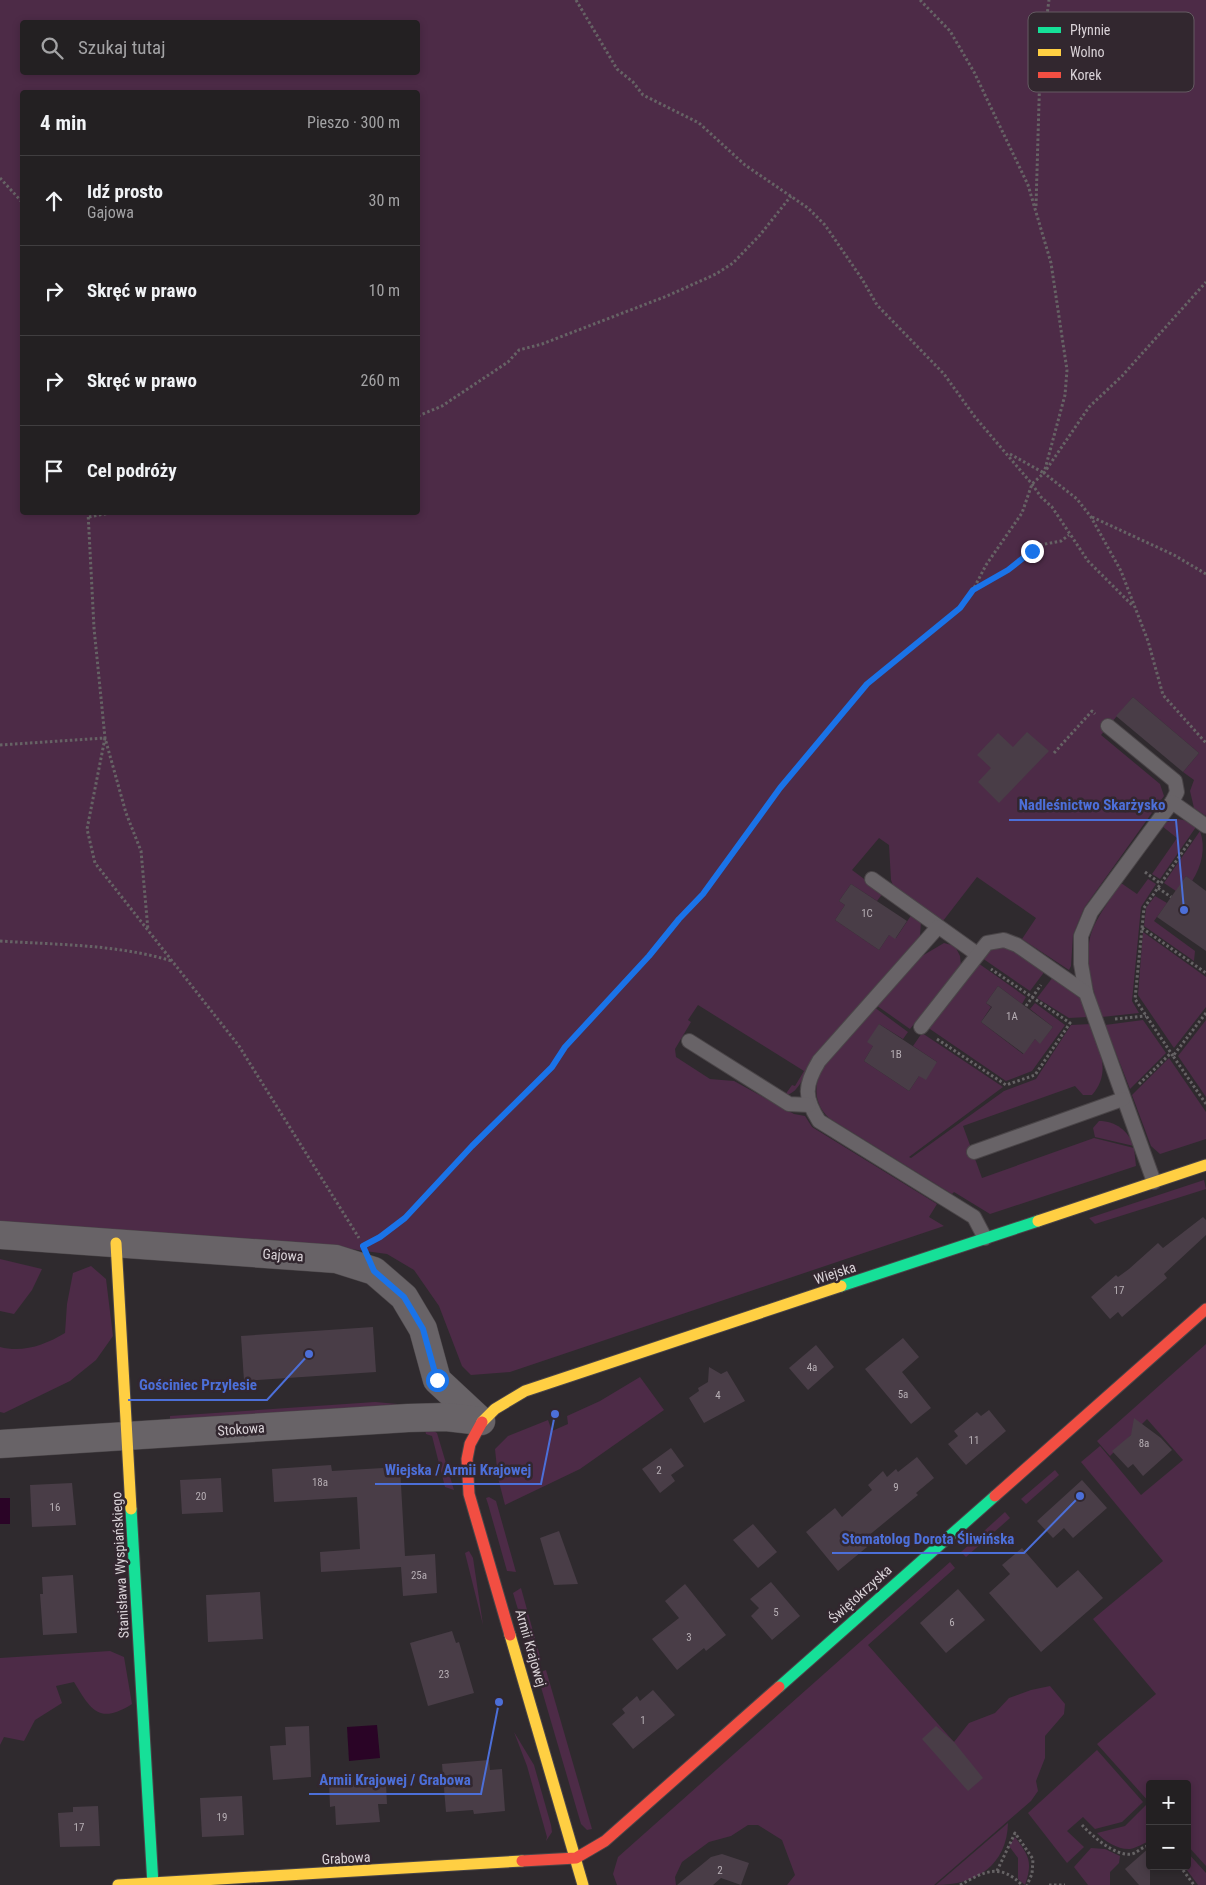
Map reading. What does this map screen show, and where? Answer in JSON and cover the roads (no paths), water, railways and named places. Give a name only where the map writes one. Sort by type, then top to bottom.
[{"type":"street","name":"Wiejska","points":[[482,1421],[501,1403],[525,1390],[1206,1164]]},
{"type":"street","name":"Gajowa","points":[[0,1235],[336,1259],[374,1271],[404,1297],[423,1329],[437,1380],[482,1421]]},
{"type":"street","name":"Stanisława Wyspiańskiego","points":[[116,1243],[153,1884]]},
{"type":"street","name":"Świętokrzyska","points":[[576,1858],[605,1841],[1206,1309]]},
{"type":"street","name":"Stokowa","points":[[0,1444],[408,1418],[446,1417],[482,1421]]},
{"type":"street","name":"Armii Krajowej","points":[[482,1421],[472,1436],[465,1472],[583,1885]]},
{"type":"street","name":"Grabowa","points":[[118,1885],[576,1858]]},
{"type":"lane","points":[[1108,726],[1175,781],[1177,792],[1172,802],[1091,912],[1081,936],[1081,964],[1086,993],[1154,1182]]},
{"type":"lane","points":[[1172,802],[1204,825]]},
{"type":"lane","points":[[872,880],[976,956]]},
{"type":"lane","points":[[938,927],[819,1061],[810,1075],[807,1090],[809,1105],[819,1122],[974,1216],[985,1238]]},
{"type":"lane","points":[[921,1027],[987,943],[1004,940],[1017,944],[1086,993]]},
{"type":"lane","points":[[689,1041],[789,1104],[809,1105]]},
{"type":"lane","points":[[974,1152],[1123,1099]]},
{"type":"place","name":"Nadleśnictwo Skarżysko","points":[[1184,910]]},
{"type":"place","name":"Gościniec Przylesie","points":[[309,1354]]},
{"type":"place","name":"Wiejska / Armii Krajowej","points":[[555,1414]]},
{"type":"place","name":"Stomatolog Dorota Śliwińska","points":[[1080,1496]]},
{"type":"place","name":"Armii Krajowej / Grabowa","points":[[499,1702]]}]
